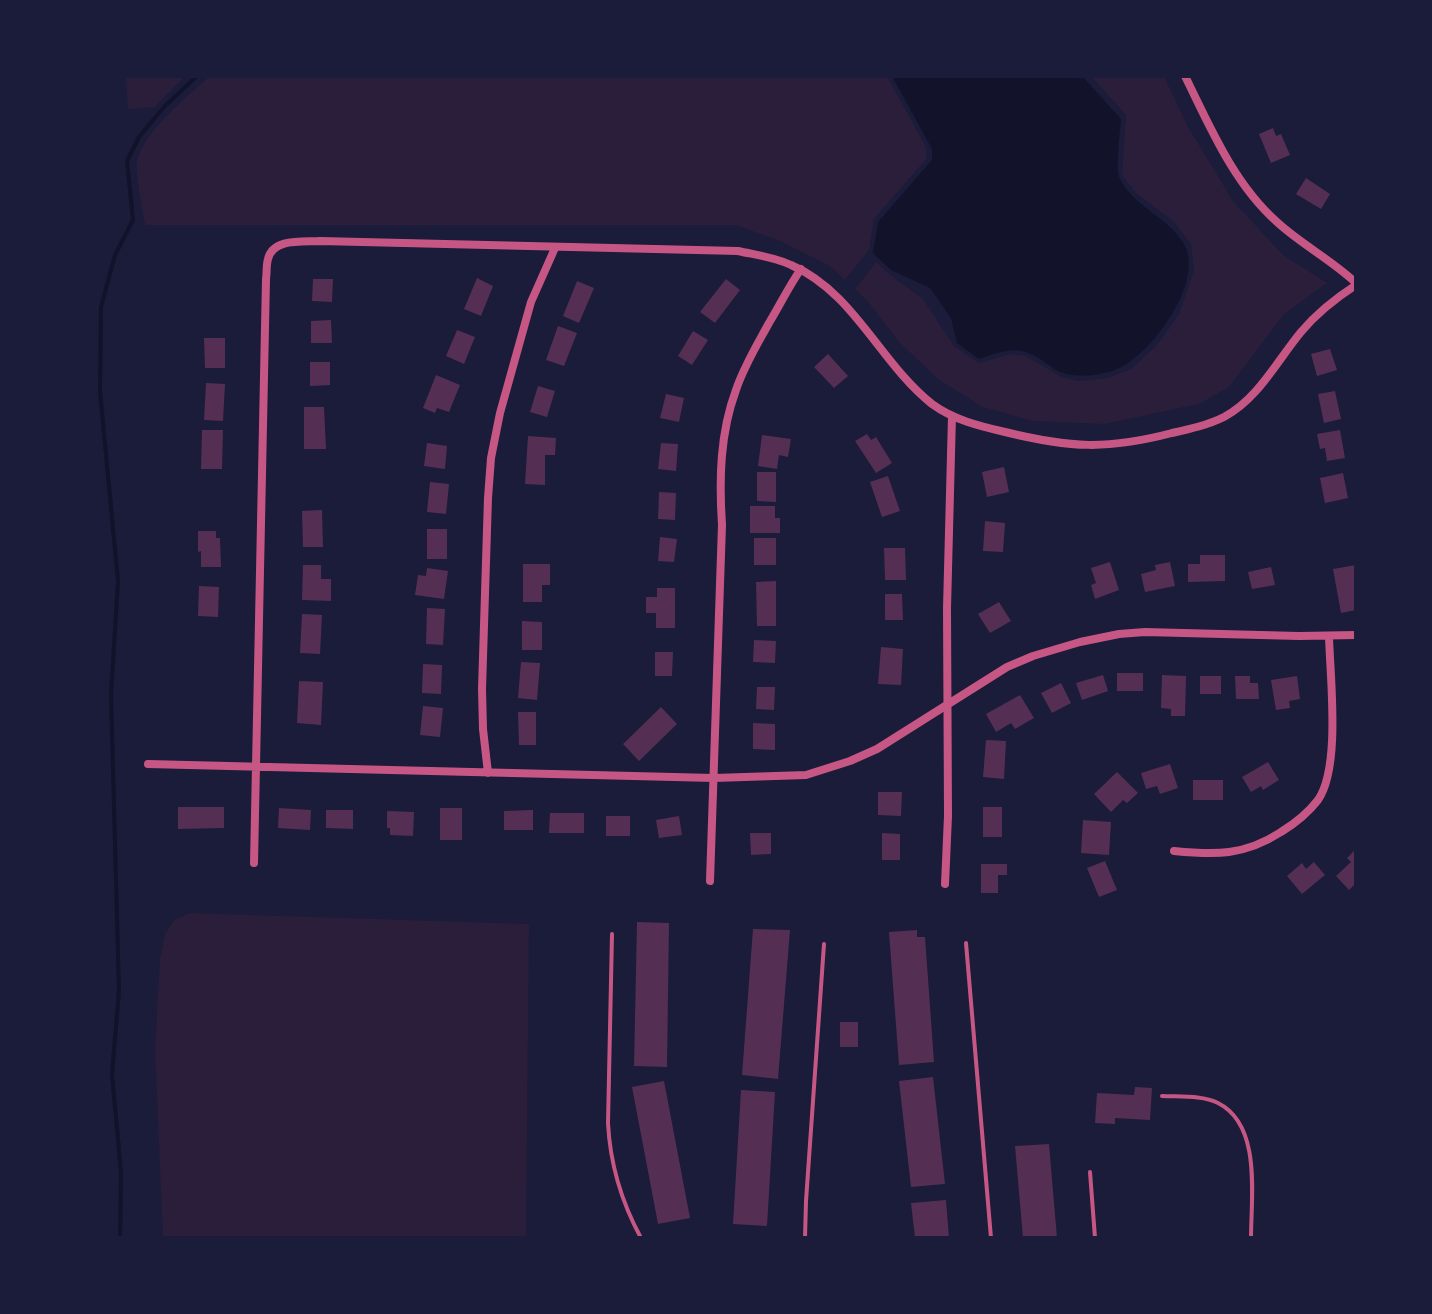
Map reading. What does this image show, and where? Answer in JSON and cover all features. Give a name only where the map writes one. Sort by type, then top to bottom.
[{"type":"street","points":[[254,863],[266,279],[268,257],[272,250],[285,243],[320,241],[738,251],[768,257],[801,269],[819,281],[835,295],[918,391],[952,416],[1033,439],[1070,445],[1100,446],[1147,440],[1209,424],[1243,404],[1302,330],[1356,284],[1276,222],[1256,201],[1227,159],[1185,76]]},
{"type":"street","points":[[488,773],[482,689],[491,458],[500,413],[531,302],[555,248]]},
{"type":"street","points":[[710,881],[722,450],[735,390],[801,269]]},
{"type":"street","points":[[945,884],[952,416]]},
{"type":"street","points":[[148,764],[714,778],[806,775],[877,749],[1007,667],[1080,642],[1145,632],[1356,635]]},
{"type":"street","points":[[1174,851],[1214,854],[1248,848],[1287,828],[1318,799],[1326,781],[1332,749],[1329,636]]},
{"type":"lane","points":[[612,934],[609,1140],[625,1204],[641,1238]]},
{"type":"lane","points":[[966,943],[991,1238]]},
{"type":"lane","points":[[805,1238],[824,944]]},
{"type":"lane","points":[[1162,1096],[1208,1099],[1231,1111],[1240,1122],[1251,1164],[1251,1238]]},
{"type":"lane","points":[[1090,1172],[1095,1238]]},
{"type":"shaded area","points":[[126,76],[185,76],[155,107],[128,109]]},
{"type":"shaded area","points":[[210,76],[887,76],[926,147],[926,159],[874,219],[869,250],[845,280],[830,266],[778,240],[735,225],[145,225],[137,167],[141,150],[157,126]]},
{"type":"shaded area","points":[[892,76],[1082,76],[1121,119],[1120,179],[1134,197],[1177,235],[1184,244],[1189,260],[1181,298],[1157,336],[1142,352],[1112,371],[1085,376],[1058,371],[1035,356],[1014,350],[979,359],[957,343],[951,318],[930,288],[891,270],[873,253],[878,222],[932,160],[932,149]]},
{"type":"shaded area","points":[[1091,76],[1164,76],[1187,125],[1233,201],[1283,255],[1327,283],[1284,314],[1229,387],[1199,404],[1104,424],[1033,421],[983,407],[939,380],[899,342],[855,289],[876,262],[923,299],[954,346],[979,363],[1011,354],[1026,356],[1062,377],[1078,381],[1108,378],[1131,369],[1158,344],[1179,314],[1194,270],[1191,244],[1172,220],[1137,194],[1122,175],[1126,115]]},
{"type":"shaded area","points":[[190,913],[529,924],[526,1238],[163,1238],[155,1048],[160,959],[165,934],[174,920]]},
{"type":"building","points":[[1273,128],[1276,136],[1281,134],[1290,155],[1271,163],[1259,134]]},
{"type":"building","points":[[1306,178],[1330,194],[1321,209],[1296,194]]},
{"type":"building","points":[[477,278],[493,286],[481,316],[464,309]]},
{"type":"building","points":[[313,279],[333,279],[332,302],[312,301]]},
{"type":"building","points":[[726,279],[740,290],[715,323],[700,312]]},
{"type":"building","points":[[577,281],[594,288],[579,323],[563,316]]},
{"type":"building","points":[[331,320],[332,343],[311,343],[311,321]]},
{"type":"building","points":[[558,326],[577,333],[564,366],[546,360]]},
{"type":"building","points":[[457,330],[475,337],[464,364],[446,356]]},
{"type":"building","points":[[693,331],[708,340],[692,365],[678,356]]},
{"type":"building","points":[[204,338],[225,338],[225,368],[205,368]]},
{"type":"building","points":[[1330,349],[1337,370],[1317,376],[1311,354]]},
{"type":"building","points":[[828,354],[848,376],[834,388],[814,367]]},
{"type":"building","points":[[310,362],[330,362],[330,385],[310,386]]},
{"type":"building","points":[[436,375],[460,385],[449,412],[437,408],[435,413],[423,408]]},
{"type":"building","points":[[206,383],[225,384],[223,421],[204,420]]},
{"type":"building","points":[[538,386],[555,391],[547,417],[530,412]]},
{"type":"building","points":[[1335,391],[1341,419],[1324,423],[1318,394]]},
{"type":"building","points":[[666,394],[684,398],[679,422],[660,418]]},
{"type":"building","points":[[304,407],[324,407],[326,449],[304,449]]},
{"type":"building","points":[[202,430],[223,430],[222,469],[201,469]]},
{"type":"building","points":[[1340,430],[1345,458],[1327,461],[1325,448],[1320,449],[1317,434]]},
{"type":"building","points":[[867,434],[871,440],[876,437],[892,463],[876,473],[855,441]]},
{"type":"building","points":[[762,435],[791,439],[788,457],[779,455],[777,469],[758,466]]},
{"type":"building","points":[[528,436],[556,438],[555,455],[545,455],[545,485],[525,484]]},
{"type":"building","points":[[427,443],[447,446],[445,469],[424,466]]},
{"type":"building","points":[[661,443],[678,444],[676,471],[658,469]]},
{"type":"building","points":[[1004,467],[1009,492],[987,497],[982,472]]},
{"type":"building","points":[[757,472],[776,472],[776,502],[757,501]]},
{"type":"building","points":[[1343,473],[1348,498],[1325,503],[1320,478]]},
{"type":"building","points":[[888,476],[900,511],[882,517],[870,482]]},
{"type":"building","points":[[430,482],[449,484],[446,514],[427,512]]},
{"type":"building","points":[[659,492],[676,493],[675,520],[658,519]]},
{"type":"building","points":[[750,506],[775,506],[775,518],[780,518],[780,533],[750,533]]},
{"type":"building","points":[[322,510],[323,547],[303,547],[302,511]]},
{"type":"building","points":[[985,521],[1005,523],[1003,552],[983,551]]},
{"type":"building","points":[[427,529],[447,529],[447,559],[427,559]]},
{"type":"building","points":[[198,531],[216,531],[216,538],[220,538],[221,567],[201,567]]},
{"type":"building","points":[[660,537],[677,539],[674,562],[658,561]]},
{"type":"building","points":[[754,538],[776,538],[776,565],[754,565]]},
{"type":"building","points":[[884,548],[905,548],[906,580],[885,580]]},
{"type":"building","points":[[1200,555],[1225,555],[1225,581],[1188,582],[1188,564],[1200,564]]},
{"type":"building","points":[[1110,562],[1119,590],[1095,599],[1091,585],[1096,583],[1091,568]]},
{"type":"building","points":[[1170,562],[1175,586],[1145,592],[1141,574],[1156,570],[1155,565]]},
{"type":"building","points":[[523,564],[550,564],[550,585],[542,585],[542,602],[523,602]]},
{"type":"building","points":[[303,565],[321,565],[321,579],[331,579],[331,601],[302,600]]},
{"type":"building","points":[[1356,565],[1356,610],[1341,613],[1333,569]]},
{"type":"building","points":[[1271,567],[1275,585],[1252,589],[1248,572]]},
{"type":"building","points":[[427,568],[448,571],[444,599],[415,595],[418,575],[426,576]]},
{"type":"building","points":[[776,581],[776,626],[757,626],[756,582]]},
{"type":"building","points":[[199,586],[219,587],[218,617],[198,616]]},
{"type":"building","points":[[657,588],[675,588],[675,628],[656,628],[656,613],[646,613],[646,597],[657,597]]},
{"type":"building","points":[[885,594],[902,594],[903,620],[885,620]]},
{"type":"building","points":[[999,602],[1011,621],[990,633],[978,614]]},
{"type":"building","points":[[427,608],[445,609],[443,645],[426,644]]},
{"type":"building","points":[[302,614],[322,615],[320,654],[300,653]]},
{"type":"building","points":[[522,621],[542,622],[542,650],[522,650]]},
{"type":"building","points":[[754,640],[776,641],[775,663],[753,662]]},
{"type":"building","points":[[881,647],[903,649],[901,685],[878,684]]},
{"type":"building","points":[[655,652],[673,652],[672,676],[655,676]]},
{"type":"building","points":[[521,662],[540,663],[537,700],[518,698]]},
{"type":"building","points":[[423,664],[442,665],[441,694],[422,693]]},
{"type":"building","points":[[1117,673],[1143,673],[1143,691],[1117,691]]},
{"type":"building","points":[[1103,675],[1108,691],[1082,700],[1076,683]]},
{"type":"building","points":[[1162,675],[1186,676],[1185,716],[1171,716],[1171,709],[1161,708]]},
{"type":"building","points":[[1200,676],[1221,676],[1221,694],[1200,694]]},
{"type":"building","points":[[1235,676],[1250,676],[1250,683],[1258,683],[1259,699],[1236,699]]},
{"type":"building","points":[[1297,676],[1300,699],[1289,701],[1290,708],[1276,710],[1271,680]]},
{"type":"building","points":[[299,681],[323,682],[321,725],[297,723]]},
{"type":"building","points":[[1061,683],[1071,703],[1052,713],[1041,693]]},
{"type":"building","points":[[757,687],[775,687],[774,710],[756,709]]},
{"type":"building","points":[[1020,695],[1034,718],[1015,729],[1011,723],[996,732],[986,714]]},
{"type":"building","points":[[423,706],[443,708],[440,737],[420,735]]},
{"type":"building","points":[[661,707],[677,724],[639,761],[623,744]]},
{"type":"building","points":[[518,712],[536,712],[536,745],[519,745]]},
{"type":"building","points":[[753,723],[775,724],[775,750],[753,749]]},
{"type":"building","points":[[986,740],[1006,741],[1004,779],[983,777]]},
{"type":"building","points":[[1268,762],[1279,780],[1263,790],[1261,786],[1251,792],[1242,777]]},
{"type":"building","points":[[1170,764],[1178,788],[1160,794],[1157,786],[1146,789],[1141,773]]},
{"type":"building","points":[[1117,772],[1138,793],[1127,803],[1123,800],[1111,812],[1094,794]]},
{"type":"building","points":[[1193,780],[1223,780],[1223,800],[1193,800]]},
{"type":"building","points":[[878,792],[902,792],[901,816],[878,815]]},
{"type":"building","points":[[178,807],[224,807],[224,828],[178,829]]},
{"type":"building","points":[[983,807],[1002,807],[1002,837],[983,837]]},
{"type":"building","points":[[279,808],[311,810],[310,830],[278,828]]},
{"type":"building","points":[[440,808],[462,808],[462,840],[440,840]]},
{"type":"building","points":[[326,810],[353,810],[353,829],[326,828]]},
{"type":"building","points":[[533,810],[533,830],[504,830],[504,811]]},
{"type":"building","points":[[387,811],[414,812],[413,836],[390,835]]},
{"type":"building","points":[[550,813],[584,813],[584,833],[549,833]]},
{"type":"building","points":[[606,816],[630,816],[630,836],[606,836]]},
{"type":"building","points":[[679,816],[682,835],[659,838],[656,820]]},
{"type":"building","points":[[1083,820],[1111,822],[1109,855],[1081,853]]},
{"type":"building","points":[[750,833],[771,833],[771,854],[751,855]]},
{"type":"building","points":[[882,833],[900,834],[900,860],[882,860]]},
{"type":"building","points":[[1356,849],[1356,883],[1349,890],[1336,876],[1351,862],[1347,858]]},
{"type":"building","points":[[1105,861],[1117,890],[1099,897],[1087,868]]},
{"type":"building","points":[[1314,862],[1325,875],[1302,894],[1287,876],[1302,863],[1306,869]]},
{"type":"building","points":[[981,864],[1007,864],[1007,875],[998,875],[998,893],[981,893]]},
{"type":"building","points":[[637,922],[669,923],[667,1067],[634,1066]]},
{"type":"building","points":[[753,929],[790,930],[778,1079],[742,1075]]},
{"type":"building","points":[[917,930],[917,937],[925,937],[934,1062],[899,1065],[889,932]]},
{"type":"building","points":[[840,1022],[858,1022],[858,1047],[840,1047]]},
{"type":"building","points":[[933,1077],[945,1184],[911,1187],[899,1081]]},
{"type":"building","points":[[664,1081],[690,1218],[658,1224],[632,1087]]},
{"type":"building","points":[[1135,1087],[1152,1088],[1150,1120],[1115,1118],[1115,1124],[1095,1123],[1097,1093],[1134,1095]]},
{"type":"building","points":[[741,1090],[775,1092],[767,1226],[733,1224]]},
{"type":"building","points":[[1049,1144],[1057,1238],[1023,1238],[1015,1146]]},
{"type":"building","points":[[946,1200],[949,1238],[915,1238],[911,1203]]},
{"type":"waterway","points":[[120,1238],[121,1172],[112,1074],[119,991],[111,695],[118,581],[100,391],[101,307],[115,255],[133,220],[127,161],[139,137],[164,107],[197,76]]}]
